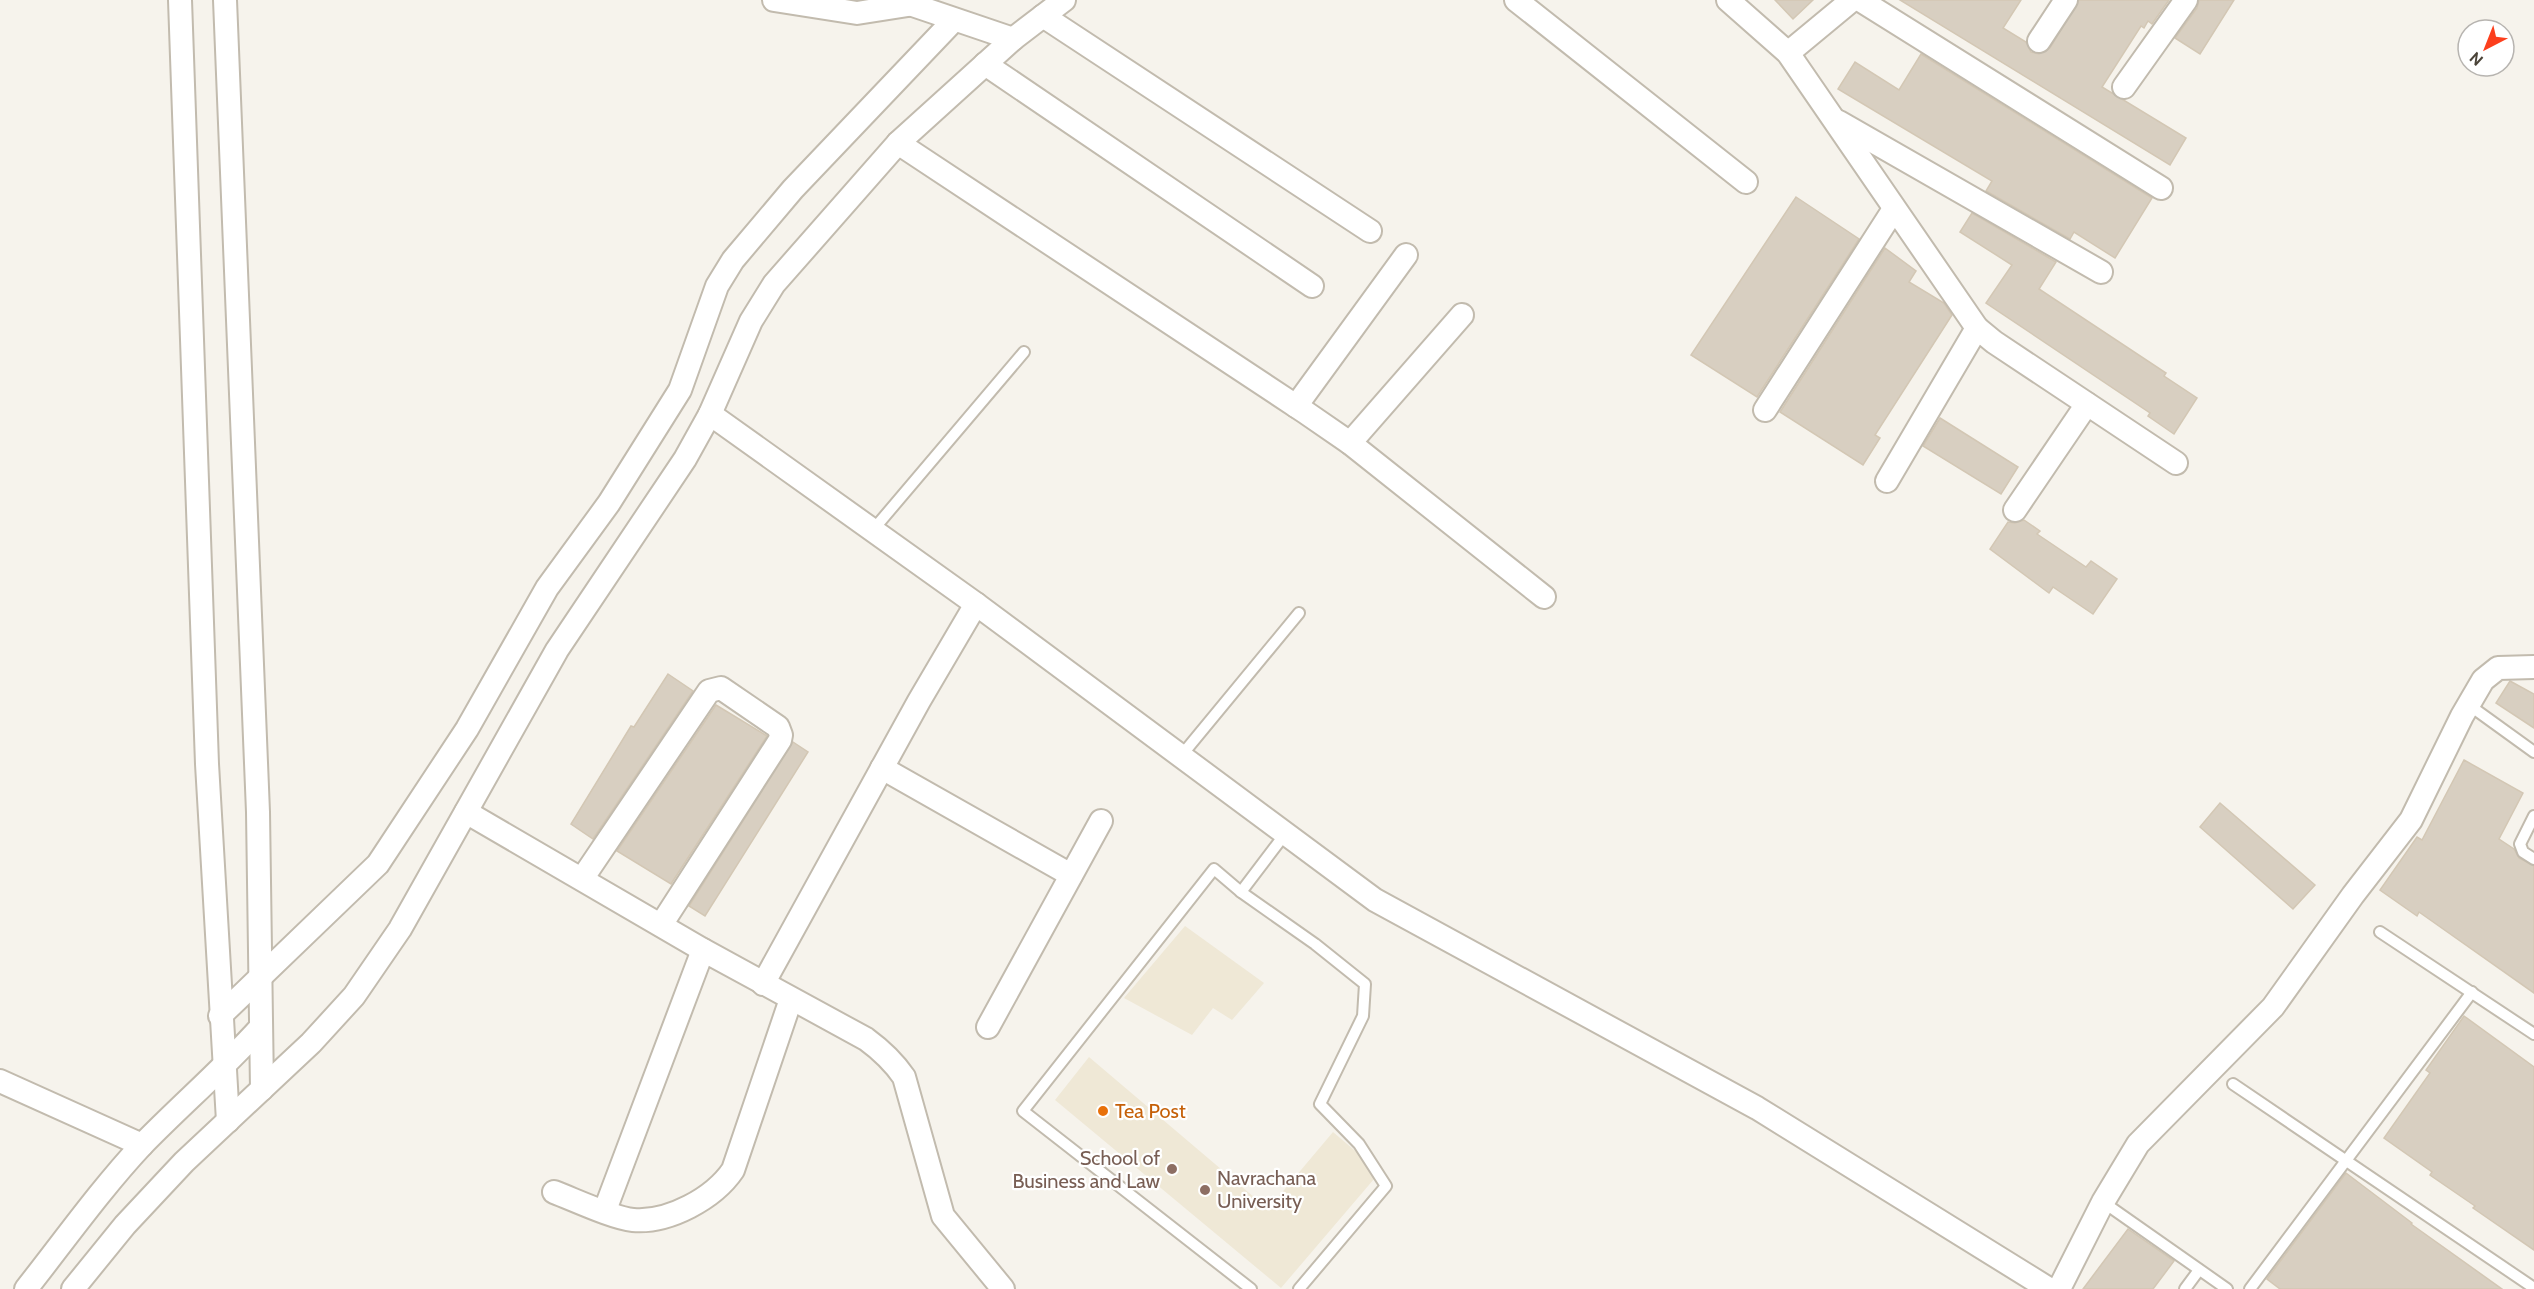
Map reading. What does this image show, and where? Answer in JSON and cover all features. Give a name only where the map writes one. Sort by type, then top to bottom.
[{"type":"street","points":[[180,0],[189,280],[220,1016],[228,1115]]},
{"type":"street","points":[[225,0],[258,812],[262,1085]]},
{"type":"street","points":[[774,0],[857,13],[903,2],[946,12],[1013,39]]},
{"type":"street","points":[[73,1289],[125,1225],[228,1115],[311,1043],[354,996],[400,930],[557,650],[685,459],[710,414],[751,321],[774,284],[898,143],[1013,39],[1064,0]]},
{"type":"street","points":[[1516,0],[1746,182]]},
{"type":"street","points":[[1728,0],[1788,53],[1977,328],[1994,342],[2176,463]]},
{"type":"street","points":[[1788,53],[1852,0]]},
{"type":"street","points":[[1860,0],[2162,188]]},
{"type":"street","points":[[2039,41],[2066,0]]},
{"type":"street","points":[[2124,87],[2186,0]]},
{"type":"street","points":[[220,1016],[378,864],[468,729],[547,588],[609,503],[680,390],[717,286],[733,260],[946,12]]},
{"type":"street","points":[[1043,16],[1370,231]]},
{"type":"street","points":[[985,64],[1312,286]]},
{"type":"street","points":[[1835,120],[2101,272]]},
{"type":"street","points":[[898,143],[1296,406],[1350,444],[1544,597]]},
{"type":"street","points":[[1765,410],[1894,209]]},
{"type":"street","points":[[1296,406],[1406,255]]},
{"type":"street","points":[[1350,444],[1462,315]]},
{"type":"street","points":[[1887,481],[1977,328]]},
{"type":"street","points":[[2015,510],[2087,404]]},
{"type":"street","points":[[710,414],[976,604],[1375,900],[1757,1108],[2049,1289]]},
{"type":"street","points":[[763,984],[882,768],[976,604]]},
{"type":"street","points":[[2059,1289],[2103,1202],[2138,1144],[2273,1006],[2353,895],[2411,820],[2483,680],[2498,668],[2534,667]]},
{"type":"street","points":[[582,879],[709,691],[721,688],[778,727],[780,740],[661,925]]},
{"type":"street","points":[[882,768],[1071,876]]},
{"type":"street","points":[[466,812],[703,950],[866,1039],[895,1063],[906,1085],[943,1216],[1003,1289]]},
{"type":"street","points":[[988,1027],[1101,821]]},
{"type":"street","points":[[604,1210],[703,950]]},
{"type":"street","points":[[554,1192],[632,1220],[651,1219],[687,1208],[722,1186],[733,1170],[791,999]]},
{"type":"street","points":[[26,1289],[96,1199],[142,1145],[224,1076],[260,1028]]},
{"type":"street","points":[[0,1081],[142,1145]]},
{"type":"lane","points":[[873,530],[1024,352]]},
{"type":"lane","points":[[1181,756],[1299,613]]},
{"type":"lane","points":[[2469,705],[2534,752]]},
{"type":"lane","points":[[2534,816],[2520,844],[2523,852],[2534,859]]},
{"type":"lane","points":[[1241,892],[1285,834]]},
{"type":"lane","points":[[1251,1289],[1023,1111],[1214,869],[1241,892],[1315,944],[1365,984],[1362,1016],[1320,1104],[1359,1144],[1386,1186],[1299,1289]]},
{"type":"lane","points":[[2380,932],[2534,1034]]},
{"type":"lane","points":[[2250,1289],[2472,992]]},
{"type":"lane","points":[[2233,1084],[2534,1288]]},
{"type":"lane","points":[[2103,1202],[2227,1289]]},
{"type":"lane","points":[[2185,1289],[2199,1270]]},
{"type":"shaded area","points":[[1185,926],[1264,983],[1232,1020],[1213,1008],[1192,1035],[1124,998]]},
{"type":"shaded area","name":"Navrachana University","points":[[1089,1057],[1268,1209],[1333,1132],[1380,1172],[1281,1288],[1055,1100]]},
{"type":"building","points":[[1775,0],[1813,0],[1793,19]]},
{"type":"building","points":[[1900,0],[2021,0],[2003,28],[2026,42],[2031,52],[2039,54],[2050,48],[2079,0],[2169,0],[2152,24],[2148,21],[2144,28],[2141,26],[2102,87],[2186,138],[2170,165]]},
{"type":"building","points":[[2199,0],[2234,0],[2200,54],[2175,38],[2197,8]]},
{"type":"building","points":[[1921,54],[2152,198],[2115,258],[2074,232],[2070,239],[1986,191],[1992,181],[1838,89],[1855,62],[1899,90]]},
{"type":"building","points":[[1796,197],[1859,239],[1757,397],[1691,355]]},
{"type":"building","points":[[1972,213],[2056,262],[2039,289],[2166,373],[2164,376],[2197,398],[2174,434],[2148,416],[2150,413],[1986,303],[2012,265],[1960,232]]},
{"type":"building","points":[[1885,248],[1916,271],[1909,282],[1944,303],[1952,315],[1875,435],[1880,438],[1863,465],[1780,412]]},
{"type":"building","points":[[1940,418],[2018,467],[2001,494],[1923,446]]},
{"type":"building","points":[[2024,520],[2040,531],[2037,534],[2086,567],[2091,561],[2117,579],[2093,614],[2053,587],[2049,593],[1990,549],[2008,522],[2015,523]]},
{"type":"building","points":[[668,674],[693,691],[593,839],[571,824],[631,726],[634,727]]},
{"type":"building","points":[[2510,681],[2534,694],[2534,728],[2496,703]]},
{"type":"building","points":[[716,705],[767,736],[671,884],[617,851]]},
{"type":"building","points":[[793,742],[808,752],[705,916],[689,906]]},
{"type":"building","points":[[2464,760],[2523,793],[2499,839],[2514,849],[2519,858],[2534,866],[2534,993],[2419,912],[2417,916],[2380,890],[2417,837],[2422,840]]},
{"type":"building","points":[[2220,803],[2315,885],[2293,909],[2200,827]]},
{"type":"building","points":[[2464,1016],[2534,1067],[2534,1250],[2473,1208],[2475,1206],[2430,1175],[2432,1172],[2384,1138],[2430,1073],[2426,1070]]},
{"type":"building","points":[[2346,1173],[2411,1224],[2502,1289],[2280,1289],[2267,1279]]},
{"type":"building","points":[[2128,1229],[2174,1261],[2153,1289],[2083,1289]]},
{"type":"place","name":"Tea Post","points":[[1103,1111]]},
{"type":"place","name":"School of Business and Law","points":[[1172,1169]]},
{"type":"place","name":"Navrachana University","points":[[1205,1190]]}]
